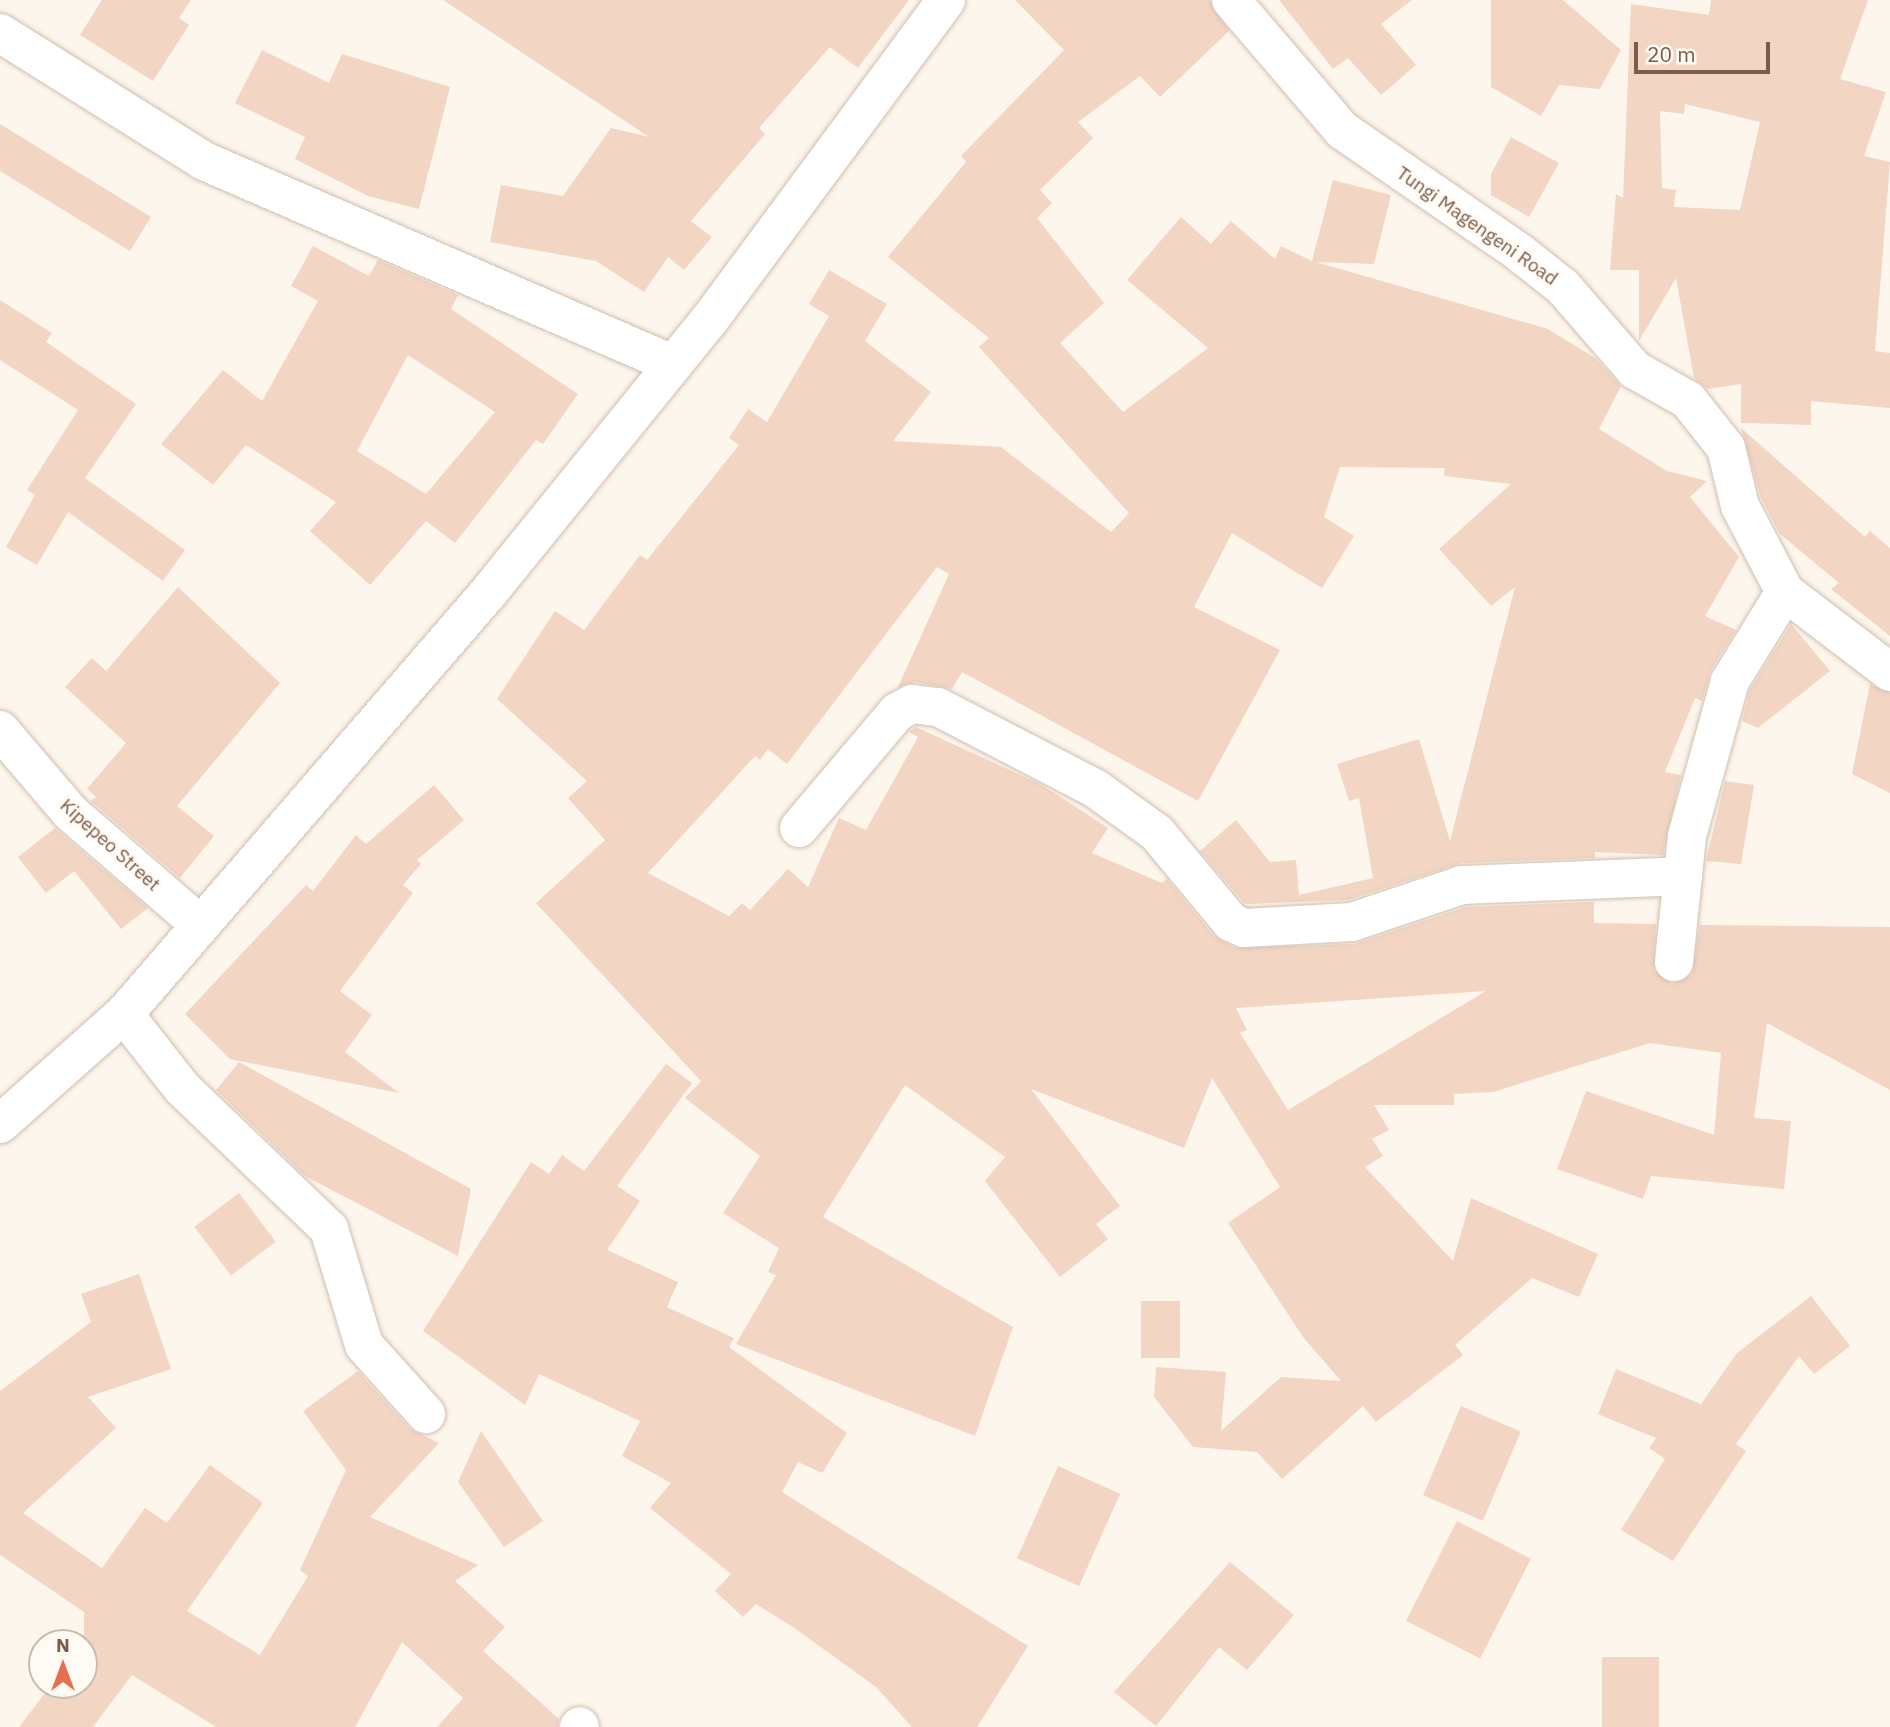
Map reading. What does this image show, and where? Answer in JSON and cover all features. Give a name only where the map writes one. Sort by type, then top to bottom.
[{"type":"street","points":[[0,1124],[124,1014],[198,923],[489,592],[670,363],[708,322],[946,0]]},
{"type":"street","name":"Tungi Magengeni Road","points":[[1231,0],[1342,130],[1520,253],[1563,287],[1635,370],[1688,400],[1726,448],[1740,506],[1785,592],[1886,663]]},
{"type":"street","points":[[0,33],[204,161],[670,363]]},
{"type":"street","points":[[1674,962],[1687,836],[1730,681],[1785,592]]},
{"type":"street","points":[[799,828],[897,712],[912,704],[938,707],[1096,789],[1157,833],[1231,922],[1244,928],[1352,922],[1462,885],[1683,876]]},
{"type":"street","name":"Kipepeo Street","points":[[0,730],[71,813],[198,923]]},
{"type":"street","points":[[124,1014],[182,1088],[329,1229],[364,1345],[426,1414]]},
{"type":"building","points":[[102,0],[191,0],[179,18],[189,25],[153,81],[80,35]]},
{"type":"building","points":[[443,0],[909,0],[858,68],[830,47],[759,128],[765,134],[691,221],[712,237],[684,270],[668,257],[644,292],[596,261],[490,242],[501,185],[563,196],[611,128],[649,137]]},
{"type":"building","points":[[1015,0],[1210,0],[1229,31],[1160,97],[1140,76],[1078,122],[1093,138],[1040,190],[1052,203],[1037,218],[1104,303],[1060,343],[1123,412],[1208,348],[1127,280],[1181,217],[1211,244],[1231,221],[1275,259],[1281,246],[1312,261],[1333,180],[1391,195],[1374,264],[1316,262],[1548,329],[1595,358],[1621,386],[1599,429],[1667,471],[1707,481],[1690,497],[1739,557],[1705,616],[1736,630],[1711,670],[1702,701],[1695,698],[1665,772],[1681,775],[1663,855],[1595,852],[1595,858],[1461,863],[1348,900],[1245,904],[1200,851],[1236,820],[1270,862],[1296,860],[1299,895],[1373,878],[1359,798],[1349,801],[1337,764],[1419,739],[1450,841],[1515,587],[1491,606],[1439,549],[1511,484],[1444,476],[1445,468],[1340,467],[1324,517],[1354,536],[1322,588],[1232,533],[1194,607],[1280,650],[1198,801],[962,672],[952,689],[915,682],[898,687],[949,574],[937,567],[787,764],[768,749],[760,760],[755,756],[648,873],[729,916],[742,903],[750,910],[788,869],[808,887],[839,818],[866,830],[918,737],[909,732],[916,727],[1042,785],[1108,828],[1092,853],[1162,883],[1167,879],[1214,936],[1235,948],[1354,944],[1466,907],[1594,902],[1594,923],[1656,924],[1654,970],[1672,984],[1692,974],[1700,925],[1890,927],[1890,1090],[1767,1023],[1754,1118],[1791,1121],[1784,1189],[1651,1176],[1643,1199],[1557,1169],[1586,1091],[1714,1135],[1721,1053],[1650,1043],[1493,1092],[1454,1094],[1454,1105],[1374,1105],[1389,1130],[1372,1139],[1383,1156],[1365,1167],[1453,1261],[1471,1198],[1598,1254],[1579,1297],[1532,1278],[1455,1345],[1463,1355],[1376,1422],[1363,1406],[1282,1479],[1257,1452],[1193,1447],[1154,1397],[1156,1367],[1226,1372],[1221,1431],[1281,1377],[1341,1381],[1303,1337],[1228,1223],[1280,1187],[1212,1078],[1184,1148],[1031,1089],[1120,1206],[1096,1224],[1108,1239],[1060,1277],[985,1181],[1005,1157],[905,1085],[823,1217],[1013,1327],[975,1436],[736,1344],[776,1275],[768,1272],[779,1248],[723,1213],[760,1156],[685,1098],[701,1081],[536,903],[605,840],[568,798],[587,781],[497,699],[555,611],[584,630],[640,555],[647,560],[739,445],[729,438],[748,409],[767,422],[829,316],[809,304],[829,270],[887,304],[865,341],[931,392],[893,441],[1001,447],[1111,532],[1129,513],[979,347],[989,338],[888,257],[966,162],[961,156],[1064,50]],"holes":[[[1486,991],[1288,1110],[1240,1033],[1247,1030],[1236,1008]]]},
{"type":"building","points":[[1279,0],[1412,0],[1381,24],[1416,65],[1381,95],[1348,58],[1333,69]]},
{"type":"building","points":[[1491,0],[1563,0],[1621,50],[1600,89],[1559,85],[1541,116],[1491,87]]},
{"type":"building","points":[[1711,0],[1868,0],[1840,79],[1886,92],[1864,156],[1890,162],[1875,351],[1890,353],[1890,408],[1811,401],[1811,425],[1741,423],[1741,384],[1707,389],[1694,378],[1676,278],[1639,341],[1639,270],[1610,270],[1616,194],[1623,198],[1631,4],[1709,15]],"holes":[[[1685,104],[1760,122],[1740,210],[1674,207],[1676,190],[1662,188],[1660,111],[1684,114]]]},
{"type":"building","points":[[262,50],[329,83],[342,54],[450,87],[419,209],[368,196],[295,159],[305,137],[235,103]]},
{"type":"building","points":[[0,124],[151,217],[130,251],[0,171]]},
{"type":"building","points":[[1511,137],[1559,163],[1529,217],[1491,195],[1491,174]]},
{"type":"building","points":[[313,246],[369,276],[378,260],[458,295],[451,309],[578,394],[543,444],[536,440],[455,543],[426,521],[370,585],[310,531],[336,502],[246,445],[213,485],[161,444],[223,370],[262,401],[318,301],[291,286]],"holes":[[[408,355],[495,412],[426,494],[357,451]]]},
{"type":"building","points":[[0,300],[52,333],[46,342],[136,404],[85,478],[185,550],[163,581],[68,512],[37,565],[6,547],[35,495],[27,490],[78,410],[0,360]]},
{"type":"building","points":[[1741,428],[1865,537],[1870,531],[1890,548],[1890,636],[1831,589],[1839,583],[1780,534],[1761,498]]},
{"type":"building","points":[[178,587],[280,683],[177,806],[214,836],[180,878],[91,801],[96,797],[87,789],[126,743],[65,687],[92,658],[106,671]]},
{"type":"building","points":[[1791,624],[1830,671],[1758,728],[1742,721],[1750,690]]},
{"type":"building","points":[[1870,684],[1890,693],[1890,793],[1852,774]]},
{"type":"building","points":[[1725,781],[1754,785],[1741,864],[1706,861]]},
{"type":"building","points":[[434,785],[464,820],[417,860],[421,864],[403,885],[413,893],[340,991],[372,1015],[345,1052],[399,1093],[230,1059],[185,1014],[306,885],[313,891],[356,835],[366,844]]},
{"type":"building","points":[[55,828],[148,908],[121,929],[74,871],[46,893],[18,857]]},
{"type":"building","points":[[239,1062],[471,1189],[458,1256],[305,1176],[216,1090]]},
{"type":"building","points":[[666,1064],[692,1083],[617,1186],[640,1201],[607,1250],[678,1282],[667,1307],[734,1338],[729,1347],[847,1433],[822,1473],[798,1462],[782,1492],[1028,1646],[977,1727],[912,1727],[876,1687],[793,1627],[756,1604],[743,1617],[715,1591],[731,1574],[650,1508],[671,1483],[622,1456],[640,1421],[539,1374],[525,1405],[423,1331],[531,1162],[549,1174],[562,1155],[584,1171]]},
{"type":"building","points":[[239,1193],[276,1242],[231,1275],[194,1227]]},
{"type":"building","points":[[139,1274],[171,1369],[88,1397],[116,1428],[23,1513],[102,1568],[145,1508],[167,1523],[210,1465],[263,1503],[187,1611],[260,1655],[308,1576],[300,1570],[346,1470],[303,1411],[358,1371],[410,1429],[439,1443],[370,1517],[478,1565],[455,1581],[505,1627],[483,1651],[559,1719],[558,1727],[437,1727],[463,1698],[402,1642],[355,1727],[216,1727],[132,1675],[93,1727],[19,1727],[40,1699],[98,1699],[98,1629],[84,1629],[84,1612],[0,1555],[0,1391],[91,1322],[81,1294]]},
{"type":"building","points":[[1811,1296],[1850,1346],[1814,1374],[1799,1356],[1736,1444],[1746,1451],[1673,1561],[1621,1530],[1665,1459],[1649,1448],[1656,1438],[1598,1414],[1616,1369],[1701,1404],[1737,1353]]},
{"type":"building","points":[[1141,1301],[1180,1301],[1180,1358],[1141,1358]]},
{"type":"building","points":[[1461,1406],[1521,1431],[1483,1521],[1423,1495]]},
{"type":"building","points":[[481,1431],[543,1521],[504,1547],[458,1482]]},
{"type":"building","points":[[1058,1466],[1120,1494],[1079,1586],[1017,1558]]},
{"type":"building","points":[[1457,1521],[1531,1559],[1480,1658],[1406,1621]]},
{"type":"building","points":[[1230,1562],[1294,1615],[1247,1670],[1219,1647],[1156,1726],[1114,1692]]},
{"type":"building","points":[[1602,1657],[1659,1657],[1659,1727],[1602,1727]]}]
